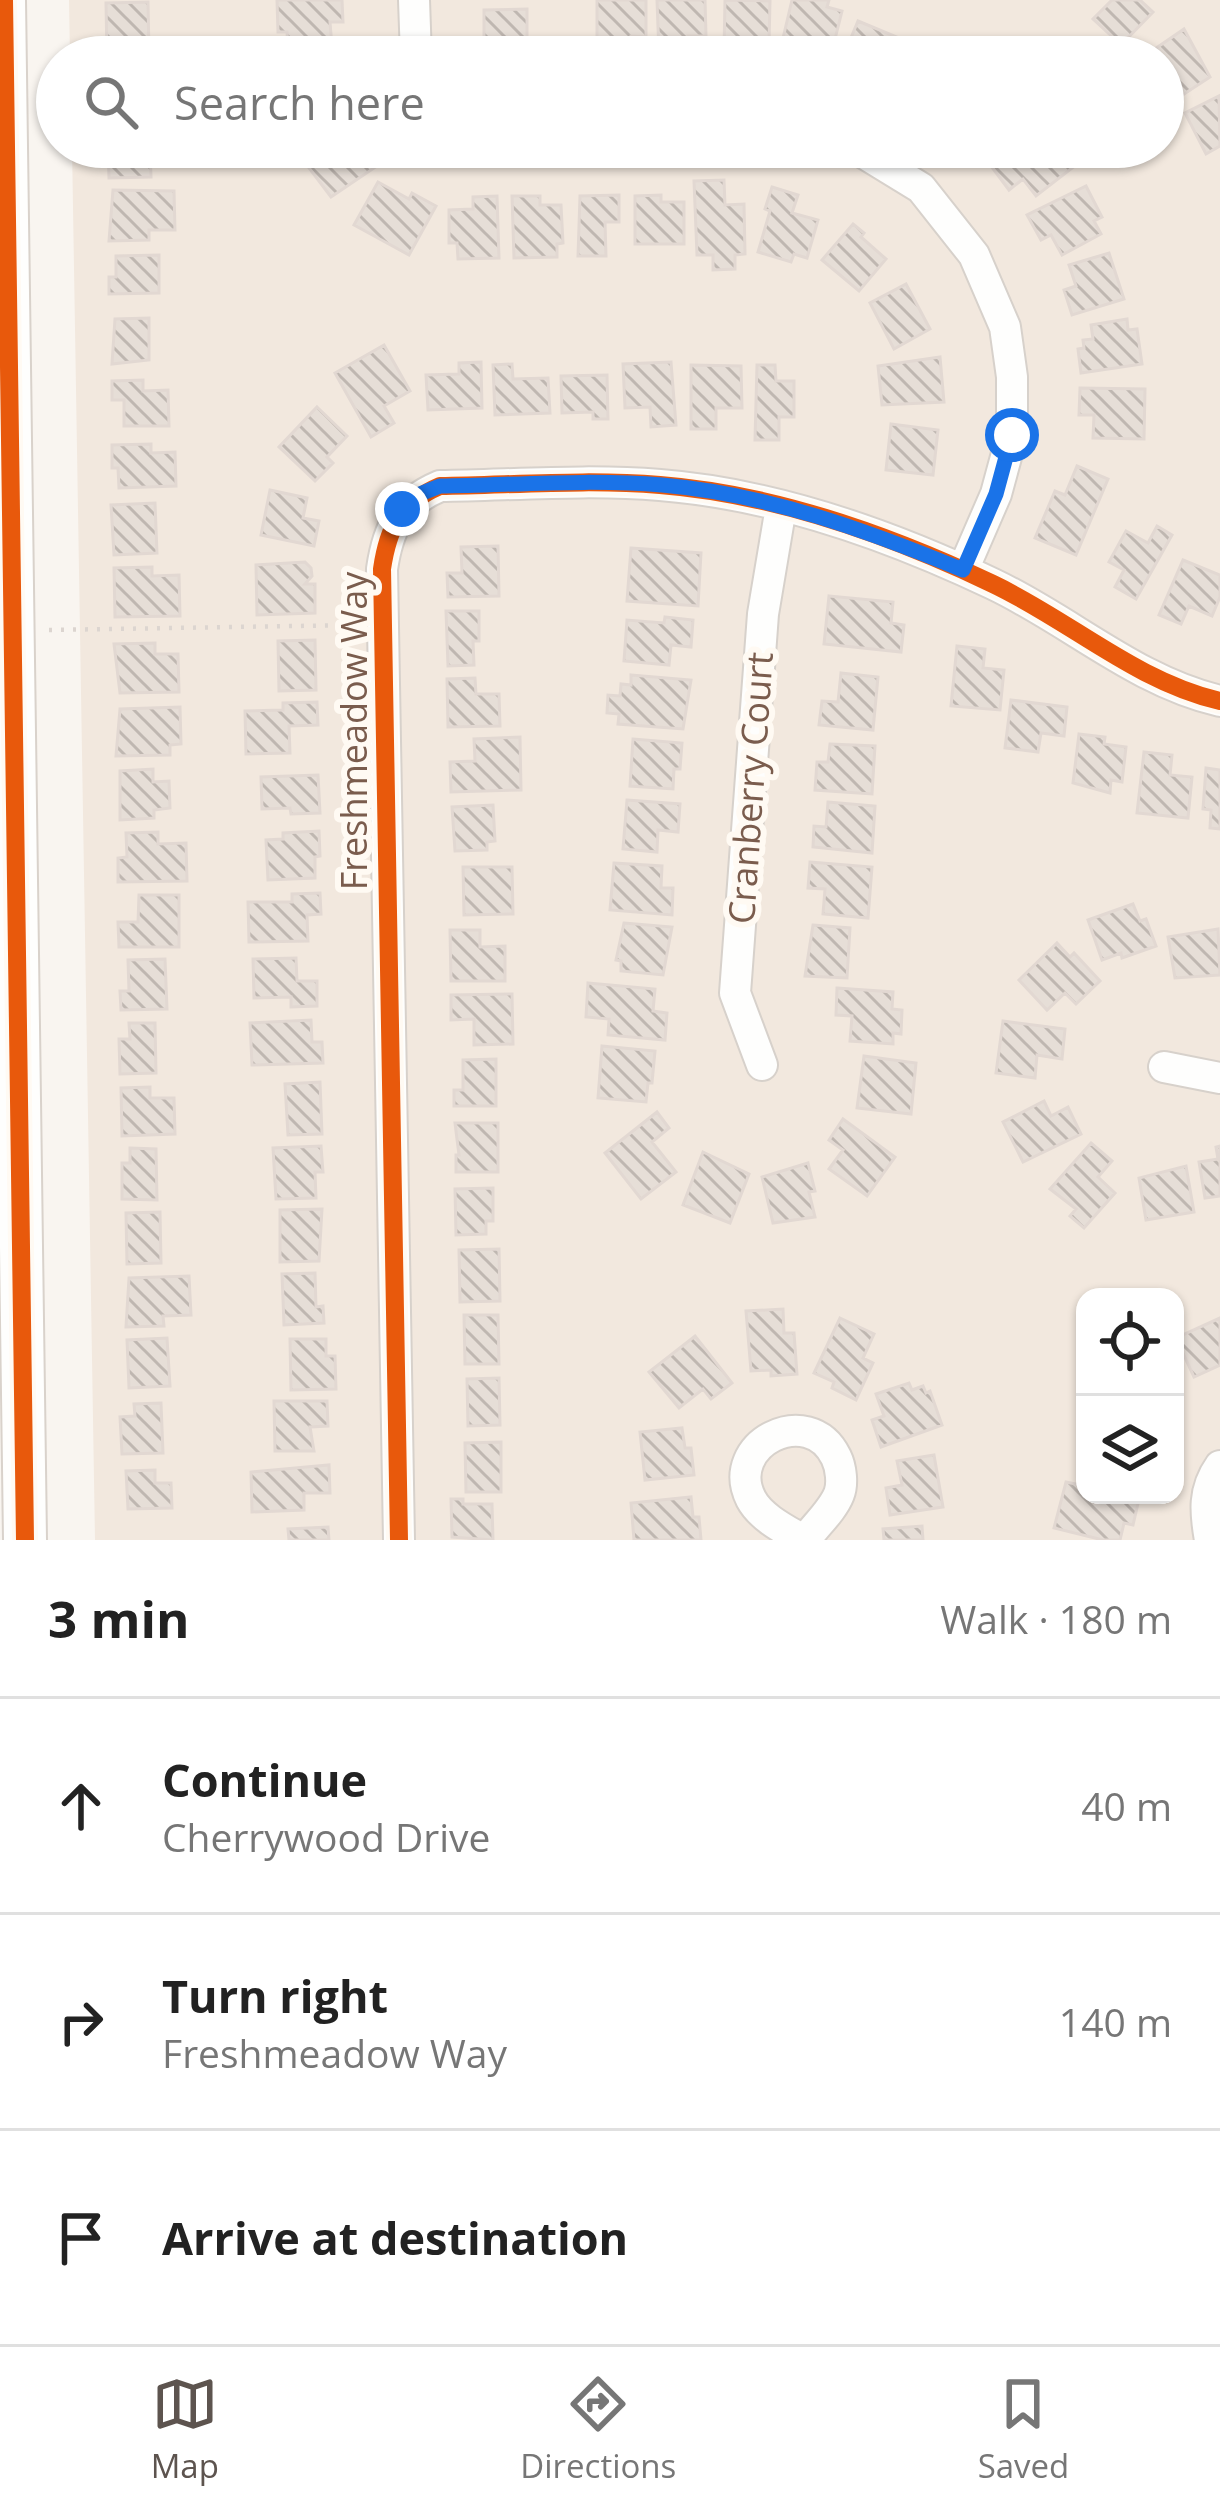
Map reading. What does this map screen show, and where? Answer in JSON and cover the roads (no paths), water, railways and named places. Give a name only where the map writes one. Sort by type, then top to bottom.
[{"type":"street","points":[[4,0],[8,614],[25,1540]]},
{"type":"street","points":[[413,0],[415,36]]},
{"type":"street","points":[[888,168],[921,188],[974,254],[1005,327],[1012,377],[1012,435],[996,494],[963,570]]},
{"type":"street","name":"Freshmeadow Way","points":[[399,1540],[382,569],[388,532],[402,509],[440,486],[648,484],[717,492],[781,507],[860,528],[963,570],[1029,601],[1150,677],[1220,701]]},
{"type":"street","name":"Cranberry Court","points":[[762,1065],[735,993],[763,614],[781,507]]},
{"type":"street","points":[[1164,1067],[1220,1078]]},
{"type":"street","points":[[1210,1540],[1204,1506],[1210,1479],[1220,1466]]}]
